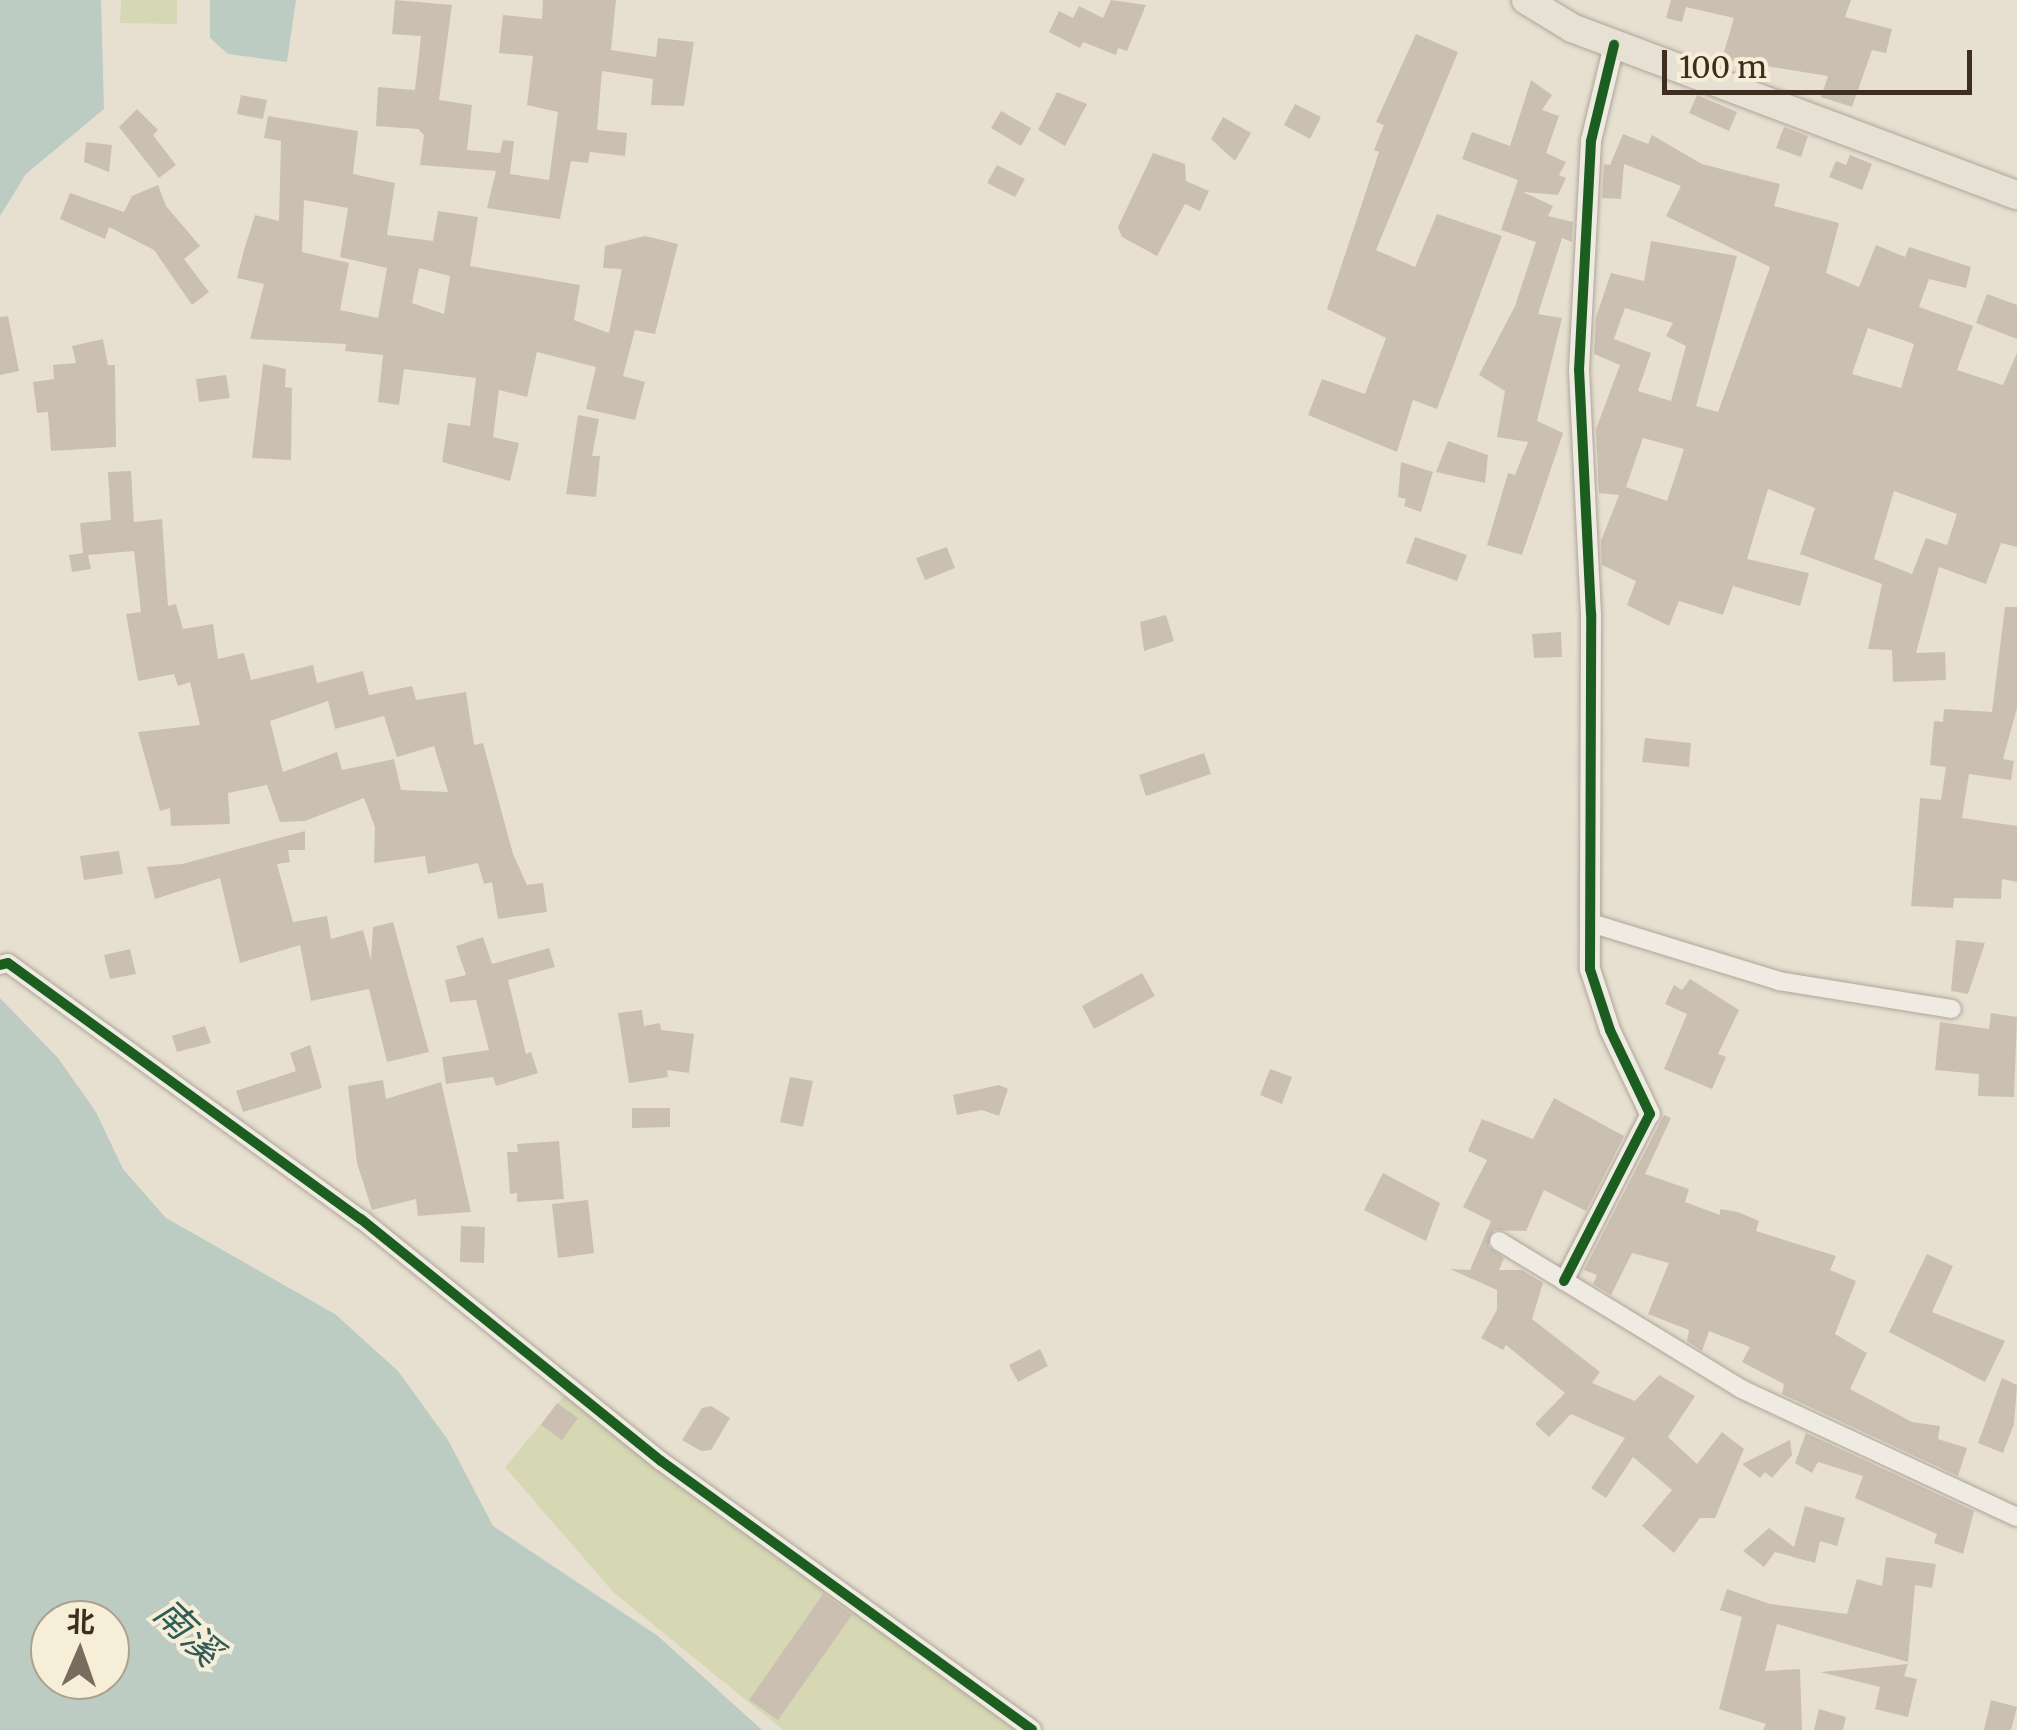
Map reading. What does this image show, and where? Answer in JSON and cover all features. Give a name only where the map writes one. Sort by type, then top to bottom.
[{"type":"main road","points":[[1526,0],[1614,44],[2017,195]]},
{"type":"street","points":[[1564,1281],[1650,1114],[1590,969],[1591,614],[1579,370],[1591,141],[1614,44]]},
{"type":"street","points":[[1591,923],[1779,981],[1952,1009]]},
{"type":"street","points":[[4,964],[362,1218],[661,1461],[1032,1730]]},
{"type":"street","points":[[1500,1241],[1741,1390],[2017,1517]]},
{"type":"green space","points":[[121,0],[177,0],[177,24],[120,23]]},
{"type":"green space","points":[[565,1395],[1019,1730],[783,1730],[613,1592],[505,1467]]},
{"type":"water","points":[[0,0],[101,0],[104,109],[26,174],[0,216]]},
{"type":"water","points":[[210,0],[296,0],[287,62],[228,54],[210,38]]},
{"type":"water","name":"南溪","points":[[0,998],[58,1058],[96,1112],[123,1169],[166,1218],[335,1314],[398,1371],[448,1440],[493,1526],[658,1636],[762,1730],[0,1730]]},
{"type":"building","points":[[395,0],[452,5],[439,100],[472,105],[467,150],[500,153],[503,140],[514,141],[510,174],[549,180],[558,112],[527,105],[533,56],[499,53],[503,15],[542,19],[543,0],[616,0],[611,50],[656,57],[658,38],[694,42],[684,106],[651,105],[653,79],[602,71],[597,130],[627,133],[625,156],[590,152],[588,163],[571,161],[560,219],[487,208],[496,171],[420,165],[424,135],[418,129],[376,126],[378,87],[415,90],[421,36],[392,34]]},
{"type":"building","points":[[1111,0],[1146,5],[1127,51],[1118,48],[1116,55],[1083,42],[1080,48],[1049,32],[1059,11],[1073,18],[1079,6],[1103,18]]},
{"type":"building","points":[[1671,0],[1851,0],[1845,17],[1892,29],[1886,53],[1872,50],[1852,107],[1821,97],[1828,76],[1722,59],[1734,18],[1686,7],[1682,22],[1666,18]]},
{"type":"building","points":[[1416,34],[1458,52],[1376,250],[1415,267],[1437,214],[1502,236],[1437,409],[1413,400],[1397,452],[1308,415],[1322,379],[1365,394],[1386,338],[1327,309],[1379,152],[1374,150],[1384,125],[1376,122]]},
{"type":"building","points":[[1531,80],[1552,95],[1542,110],[1559,116],[1546,153],[1566,162],[1559,175],[1566,178],[1558,195],[1523,192],[1553,206],[1548,216],[1573,222],[1572,242],[1562,238],[1538,314],[1562,318],[1537,421],[1563,433],[1522,555],[1487,545],[1508,473],[1515,475],[1528,442],[1497,437],[1505,391],[1479,375],[1515,306],[1536,242],[1501,230],[1518,180],[1462,159],[1472,132],[1510,146]]},
{"type":"building","points":[[1057,92],[1087,104],[1065,146],[1038,130]]},
{"type":"building","points":[[241,95],[267,100],[263,119],[237,114]]},
{"type":"building","points":[[1697,95],[1737,112],[1729,131],[1689,113]]},
{"type":"building","points":[[1295,104],[1321,117],[1310,139],[1284,125]]},
{"type":"building","points":[[137,109],[158,130],[153,135],[176,165],[159,178],[119,127]]},
{"type":"building","points":[[1001,111],[1031,128],[1021,146],[991,128]]},
{"type":"building","points":[[268,116],[358,131],[353,174],[395,183],[387,235],[433,241],[438,211],[478,217],[470,266],[580,285],[574,320],[609,333],[622,269],[603,268],[605,246],[645,236],[678,244],[655,334],[635,330],[623,376],[645,382],[635,420],[586,409],[596,367],[537,352],[527,397],[499,390],[493,437],[519,443],[510,481],[442,462],[448,423],[470,426],[476,378],[404,369],[399,405],[378,402],[383,355],[345,351],[346,344],[250,339],[264,284],[237,278],[255,215],[279,221],[281,141],[264,138]],"holes":[[[304,200],[348,208],[340,257],[387,268],[378,318],[340,310],[349,263],[302,252]],[[419,268],[450,276],[444,314],[412,303]]]},
{"type":"building","points":[[1223,117],[1251,133],[1235,161],[1211,139]]},
{"type":"building","points":[[1784,127],[1808,136],[1801,157],[1776,148]]},
{"type":"building","points":[[1623,134],[1648,144],[1652,135],[1702,164],[1780,184],[1774,206],[1839,223],[1826,273],[1859,287],[1876,245],[1905,257],[1909,247],[1971,267],[1966,288],[1929,279],[1919,307],[1973,326],[1957,370],[2003,385],[2017,353],[2017,547],[2001,543],[1986,584],[1939,567],[1916,653],[1945,652],[1946,680],[1893,682],[1892,650],[1868,649],[1882,584],[1800,554],[1815,508],[1768,489],[1747,559],[1809,573],[1800,606],[1733,586],[1723,615],[1679,601],[1669,626],[1627,605],[1636,581],[1602,565],[1601,541],[1619,495],[1599,493],[1596,429],[1620,365],[1594,354],[1596,317],[1611,273],[1644,281],[1651,241],[1737,256],[1696,406],[1718,412],[1770,267],[1666,216],[1681,186],[1624,164],[1621,199],[1602,198],[1604,164],[1610,165]],"holes":[[[1625,308],[1673,323],[1666,336],[1686,346],[1671,401],[1638,391],[1651,353],[1614,339]],[[1868,328],[1914,344],[1901,388],[1852,374]],[[1643,438],[1684,449],[1667,501],[1626,487]],[[1894,491],[1957,514],[1947,545],[1926,538],[1912,574],[1874,559]]]},
{"type":"building","points":[[86,142],[112,145],[109,172],[84,162]]},
{"type":"building","points":[[1153,153],[1185,164],[1186,181],[1209,191],[1200,211],[1185,204],[1157,256],[1122,237],[1118,227]]},
{"type":"building","points":[[1850,155],[1872,164],[1862,190],[1829,177],[1836,161],[1846,165]]},
{"type":"building","points":[[997,165],[1025,179],[1015,197],[987,183]]},
{"type":"building","points":[[158,185],[166,206],[200,246],[184,259],[209,292],[192,305],[154,250],[109,227],[105,239],[60,219],[70,193],[124,212],[132,196]]},
{"type":"building","points":[[1987,294],[2017,305],[2017,339],[1976,323]]},
{"type":"building","points":[[8,316],[19,371],[0,375],[0,317]]},
{"type":"building","points":[[103,339],[108,365],[115,365],[116,447],[51,451],[48,412],[37,413],[33,382],[54,379],[53,365],[76,363],[72,346]]},
{"type":"building","points":[[263,364],[286,369],[285,387],[292,388],[291,460],[252,458]]},
{"type":"building","points":[[226,375],[230,398],[199,402],[196,379]]},
{"type":"building","points":[[578,415],[599,419],[592,456],[600,456],[596,497],[566,494]]},
{"type":"building","points":[[1448,441],[1488,455],[1485,483],[1436,472]]},
{"type":"building","points":[[1401,462],[1433,472],[1421,512],[1404,506],[1406,499],[1398,497]]},
{"type":"building","points":[[131,471],[134,522],[162,519],[168,606],[176,604],[183,629],[213,624],[218,659],[244,653],[251,680],[313,665],[317,683],[363,671],[369,695],[412,686],[416,700],[466,692],[474,745],[483,743],[513,854],[527,885],[543,883],[547,912],[498,919],[492,882],[484,884],[478,863],[428,874],[425,856],[374,863],[375,827],[364,798],[305,821],[280,822],[267,785],[228,793],[230,824],[171,826],[170,808],[160,811],[138,732],[200,725],[190,682],[178,686],[174,674],[138,681],[126,614],[141,612],[134,551],[88,555],[91,569],[72,572],[69,555],[83,553],[80,523],[111,520],[108,472]],"holes":[[[328,701],[335,729],[384,716],[397,757],[434,746],[448,792],[401,790],[394,759],[342,770],[337,752],[283,772],[270,721]]]},
{"type":"building","points":[[1415,537],[1467,555],[1457,581],[1406,563]]},
{"type":"building","points":[[947,547],[955,568],[925,580],[916,558]]},
{"type":"building","points":[[2005,607],[2017,607],[2017,708],[2003,759],[2014,761],[2011,780],[1969,774],[1962,818],[2017,826],[2017,882],[2002,879],[2001,899],[1954,898],[1953,908],[1911,906],[1920,798],[1941,800],[1946,767],[1930,765],[1934,721],[1943,722],[1944,709],[1992,712]]},
{"type":"building","points":[[1166,615],[1174,641],[1144,651],[1140,622]]},
{"type":"building","points":[[1561,632],[1562,657],[1534,658],[1532,634]]},
{"type":"building","points":[[1645,738],[1691,743],[1689,767],[1642,762]]},
{"type":"building","points":[[1204,753],[1211,774],[1146,796],[1139,775]]},
{"type":"building","points":[[305,831],[305,850],[288,850],[290,862],[277,864],[293,922],[327,916],[331,939],[363,930],[371,960],[373,927],[393,922],[429,1052],[387,1062],[369,989],[311,1001],[300,945],[240,963],[220,878],[155,899],[147,867],[182,864]]},
{"type":"building","points":[[119,851],[123,874],[84,880],[80,856]]},
{"type":"building","points":[[483,937],[492,964],[549,948],[555,967],[508,980],[526,1054],[531,1052],[538,1073],[496,1086],[493,1077],[446,1084],[442,1057],[489,1050],[476,1000],[450,1002],[445,980],[466,975],[456,946]]},
{"type":"building","points":[[1956,940],[1985,943],[1968,994],[1951,991]]},
{"type":"building","points":[[130,949],[136,974],[110,979],[104,955]]},
{"type":"building","points":[[1142,973],[1155,996],[1094,1029],[1082,1006]]},
{"type":"building","points":[[1690,979],[1739,1010],[1718,1054],[1726,1057],[1712,1089],[1664,1069],[1687,1014],[1665,1004],[1674,985],[1682,990]]},
{"type":"building","points":[[642,1010],[644,1026],[660,1023],[661,1030],[694,1034],[689,1073],[667,1070],[668,1077],[629,1083],[618,1013]]},
{"type":"building","points":[[1991,1013],[2017,1017],[2014,1097],[1978,1096],[1979,1074],[1935,1070],[1940,1022],[1989,1029]]},
{"type":"building","points":[[205,1026],[211,1043],[177,1052],[172,1036]]},
{"type":"building","points":[[310,1045],[322,1088],[243,1112],[236,1091],[296,1071],[290,1053]]},
{"type":"building","points":[[1270,1069],[1292,1077],[1282,1104],[1260,1095]]},
{"type":"building","points":[[790,1077],[813,1081],[803,1127],[780,1122]]},
{"type":"building","points":[[383,1080],[386,1099],[441,1082],[471,1212],[418,1216],[416,1199],[372,1210],[357,1163],[348,1086]]},
{"type":"building","points":[[999,1085],[1008,1089],[999,1116],[982,1110],[957,1115],[953,1095]]},
{"type":"building","points":[[1554,1098],[1624,1136],[1586,1211],[1544,1190],[1526,1231],[1494,1230],[1488,1246],[1504,1258],[1499,1270],[1522,1270],[1543,1283],[1532,1319],[1600,1372],[1592,1383],[1635,1401],[1659,1375],[1695,1396],[1668,1437],[1697,1464],[1722,1432],[1744,1449],[1715,1518],[1700,1518],[1674,1553],[1642,1526],[1672,1490],[1633,1457],[1606,1498],[1591,1488],[1625,1438],[1571,1414],[1549,1437],[1535,1424],[1565,1393],[1506,1345],[1503,1350],[1481,1338],[1497,1310],[1497,1290],[1450,1269],[1470,1270],[1491,1221],[1463,1207],[1487,1160],[1468,1151],[1482,1119],[1533,1139]]},
{"type":"building","points":[[632,1108],[670,1108],[670,1127],[632,1128]]},
{"type":"building","points":[[1664,1115],[1671,1118],[1645,1174],[1689,1189],[1685,1202],[1720,1215],[1720,1209],[1738,1212],[1759,1221],[1756,1231],[1836,1256],[1830,1270],[1856,1281],[1835,1334],[1867,1353],[1850,1389],[1912,1422],[1940,1426],[1938,1439],[1967,1448],[1958,1476],[1782,1394],[1784,1384],[1742,1362],[1750,1347],[1709,1331],[1702,1351],[1687,1341],[1689,1330],[1648,1314],[1669,1263],[1632,1253],[1611,1295],[1593,1284],[1597,1275],[1584,1270]]},
{"type":"building","points":[[559,1141],[564,1199],[517,1202],[517,1193],[510,1194],[507,1152],[518,1152],[517,1144]]},
{"type":"building","points":[[1383,1173],[1440,1203],[1426,1241],[1364,1210]]},
{"type":"building","points":[[588,1200],[594,1253],[558,1258],[552,1204]]},
{"type":"building","points":[[461,1226],[485,1227],[484,1263],[460,1262]]},
{"type":"building","points":[[1927,1254],[1953,1266],[1932,1312],[2005,1341],[1985,1382],[1889,1332]]},
{"type":"building","points":[[1040,1349],[1048,1366],[1018,1382],[1009,1365]]},
{"type":"building","points":[[2002,1378],[2017,1385],[2014,1424],[2003,1453],[1978,1443]]},
{"type":"building","points":[[557,1403],[578,1418],[562,1440],[541,1425]]},
{"type":"building","points":[[711,1406],[730,1418],[711,1450],[701,1451],[682,1440],[702,1408]]},
{"type":"building","points":[[1806,1433],[1974,1511],[1963,1554],[1934,1543],[1937,1534],[1855,1498],[1863,1476],[1818,1462],[1812,1473],[1795,1463]]},
{"type":"building","points":[[1790,1440],[1792,1455],[1772,1478],[1765,1472],[1760,1478],[1742,1464]]},
{"type":"building","points":[[1805,1506],[1845,1518],[1837,1546],[1820,1541],[1815,1563],[1775,1552],[1764,1567],[1743,1551],[1769,1528],[1794,1547]]},
{"type":"building","points":[[1886,1557],[1936,1564],[1932,1588],[1915,1585],[1908,1662],[1777,1624],[1765,1671],[1800,1669],[1802,1730],[1763,1730],[1766,1724],[1719,1709],[1742,1617],[1720,1610],[1727,1589],[1770,1604],[1847,1614],[1857,1579],[1882,1586]]},
{"type":"building","points":[[823,1594],[852,1615],[778,1720],[749,1700]]},
{"type":"building","points":[[1908,1664],[1904,1676],[1917,1679],[1908,1717],[1875,1709],[1880,1687],[1820,1672]]},
{"type":"building","points":[[1991,1700],[2017,1707],[2011,1730],[1984,1730]]},
{"type":"building","points":[[1819,1709],[1846,1717],[1843,1730],[1814,1730]]},
{"type":"cycle path","points":[[1564,1281],[1650,1114],[1610,1030],[1590,969],[1591,614],[1579,370],[1591,141],[1614,45]]},
{"type":"cycle path","points":[[0,965],[8,963],[361,1219],[661,1461],[1032,1730]]}]
